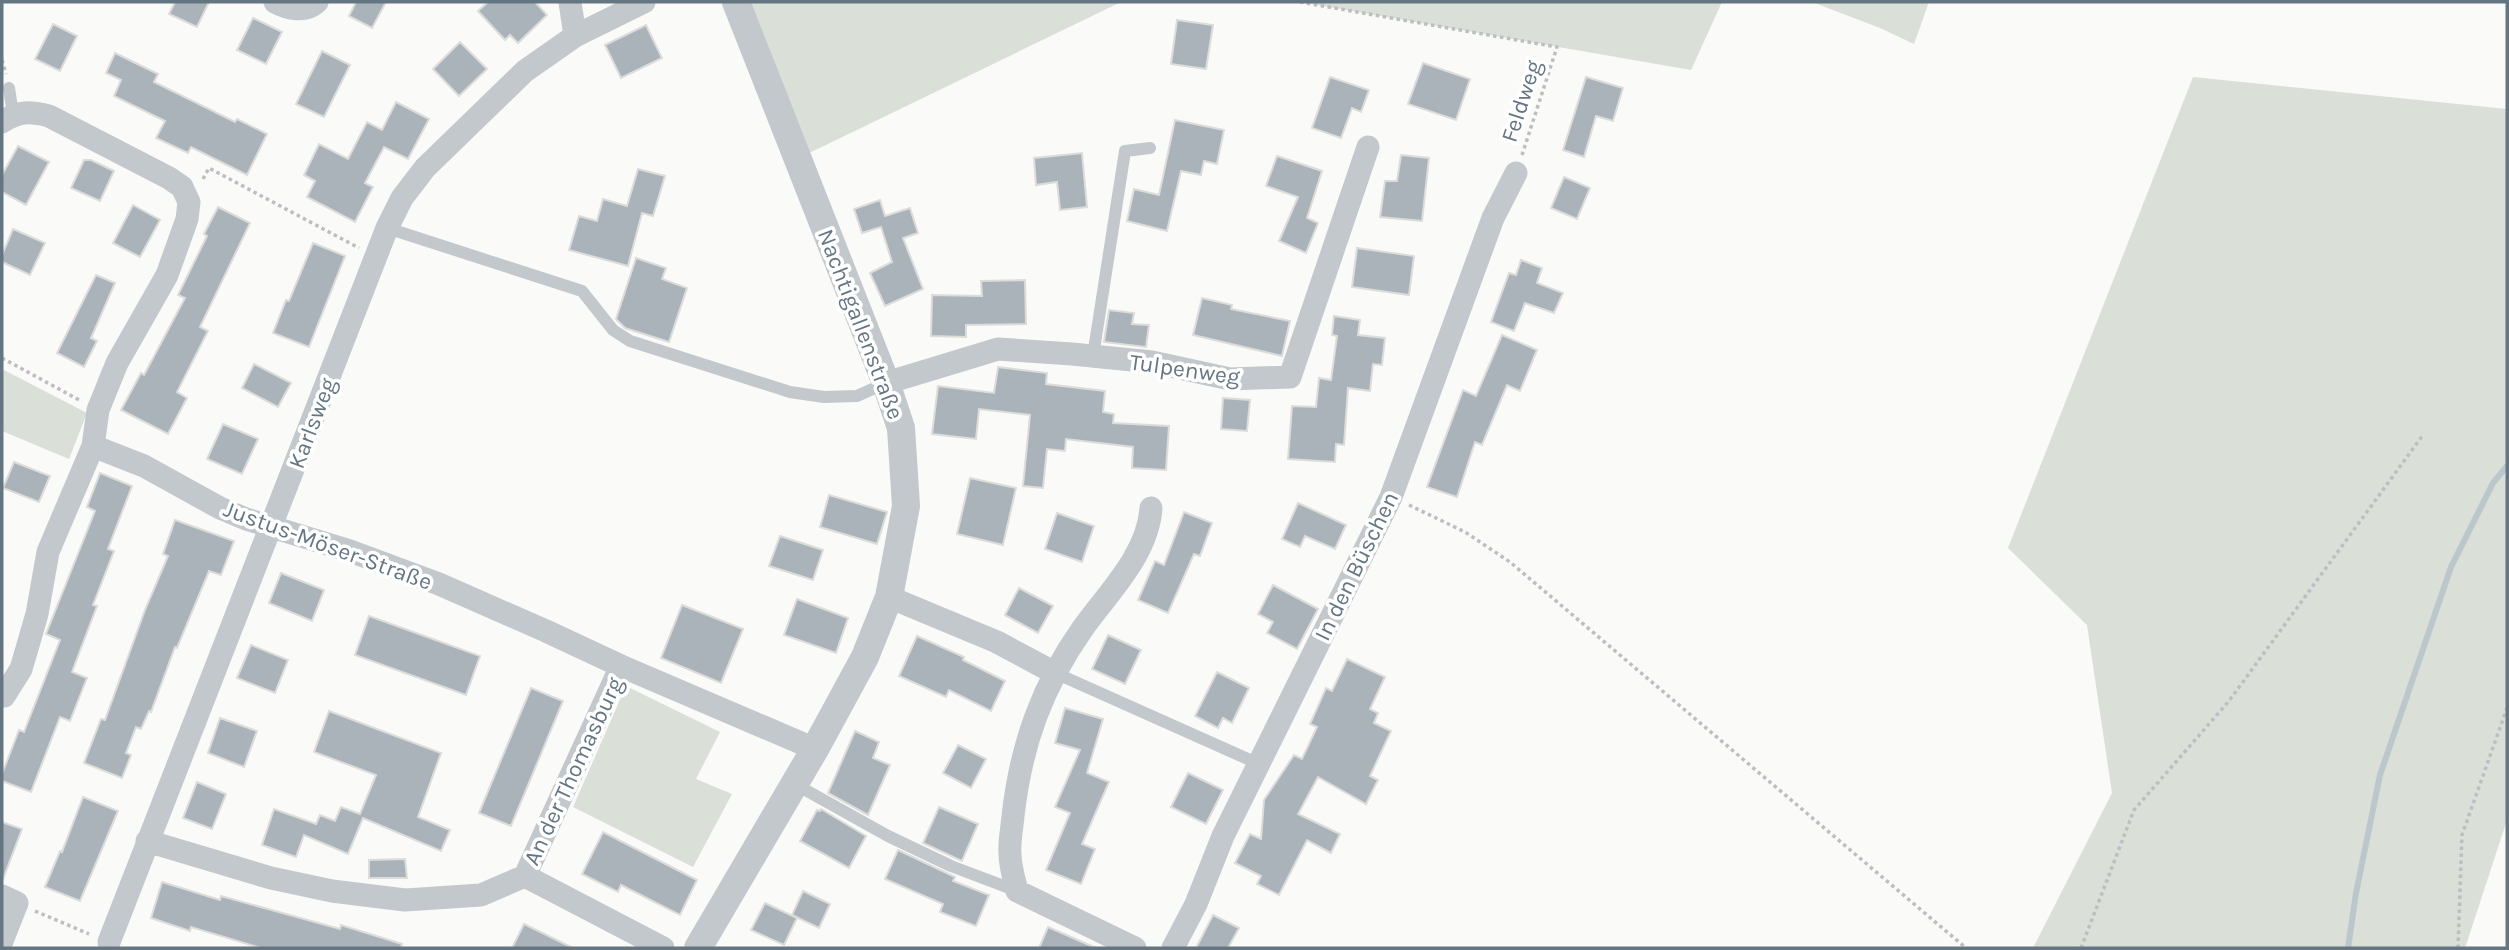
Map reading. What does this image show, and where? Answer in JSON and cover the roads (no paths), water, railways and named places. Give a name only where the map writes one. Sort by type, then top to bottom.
[{"type":"street","points":[[275,2],[287,9],[312,7],[317,2]]},
{"type":"street","points":[[570,2],[575,36]]},
{"type":"street","name":"Karlsweg","points":[[109,942],[387,228],[402,198],[425,169],[525,71],[575,36],[644,2]]},
{"type":"street","name":"Nachtigallenstraße","points":[[698,948],[815,749],[865,657],[889,597],[906,506],[901,428],[886,383],[736,2]]},
{"type":"street","points":[[2,696],[21,669],[37,614],[48,552],[93,446],[98,410],[117,363],[167,275],[187,219],[189,202],[182,187],[169,178],[49,116],[31,111],[8,118]]},
{"type":"street","name":"Tulpenweg","points":[[886,383],[998,349],[1152,362],[1230,379],[1290,377],[1368,148]]},
{"type":"street","name":"In den Büschen","points":[[1173,948],[1259,764],[1391,496],[1493,218],[1516,173]]},
{"type":"street","name":"Justus-Möser-Straße","points":[[93,446],[144,466],[220,508],[439,584],[621,667],[815,749]]},
{"type":"street","points":[[1136,948],[1017,891],[1009,853],[1016,788],[1036,713],[1054,672],[1130,565],[1150,522],[1151,508]]},
{"type":"street","points":[[889,597],[997,642],[1054,672]]},
{"type":"street","name":"An der Thomasburg","points":[[147,841],[271,878],[332,891],[405,900],[481,895],[525,876],[621,667]]},
{"type":"street","name":"An der Thomasburg","points":[[525,876],[663,948]]},
{"type":"street","points":[[2,941],[9,900]]},
{"type":"lane","points":[[8,118],[9,88]]},
{"type":"lane","points":[[1093,356],[1125,151],[1150,148]]},
{"type":"lane","points":[[387,228],[582,291],[613,330],[630,341],[790,391],[824,397],[857,396],[886,383]]},
{"type":"lane","points":[[1054,672],[1259,764]]},
{"type":"lane","points":[[793,783],[888,836],[951,866],[1017,891]]},
{"type":"waterway","points":[[2348,948],[2356,893],[2380,775],[2451,567],[2493,483],[2507,466]]}]
